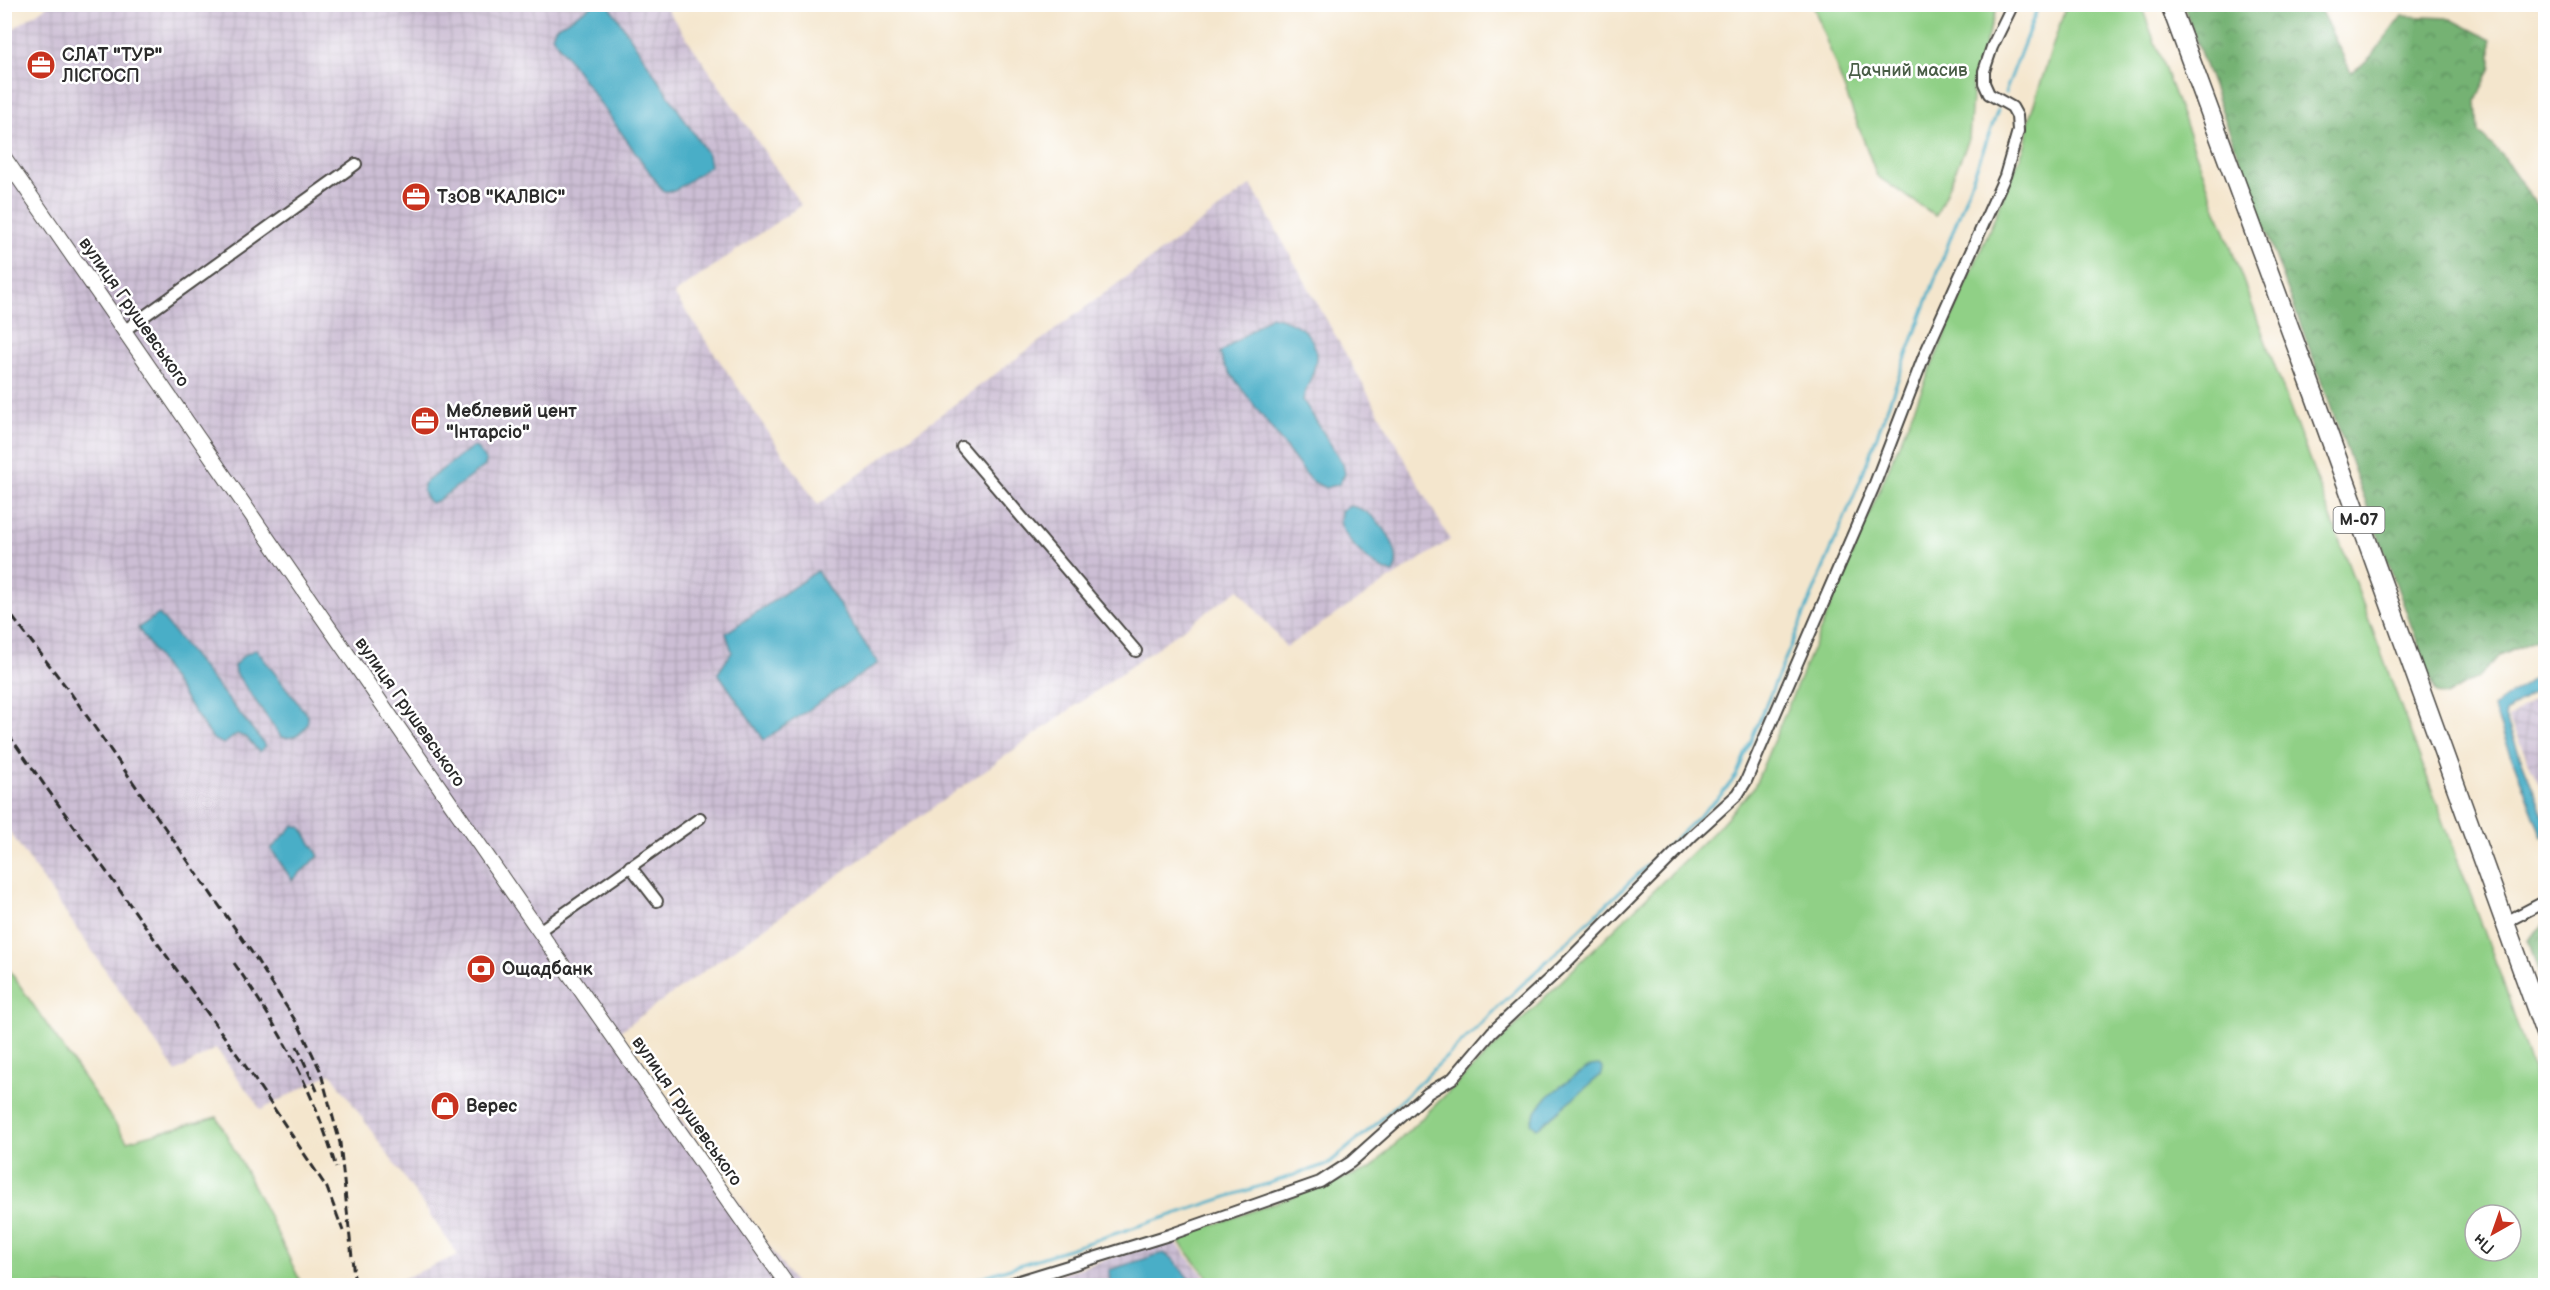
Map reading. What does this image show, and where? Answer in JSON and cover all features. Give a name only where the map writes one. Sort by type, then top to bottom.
[{"type":"highway","name":"М-07","points":[[2170,4],[2546,1036]]},
{"type":"street","points":[[1003,1286],[1195,1227],[1335,1174],[1371,1146],[1428,1094],[1459,1072],[1492,1032],[1738,794],[1782,699],[1843,552],[1874,486],[1924,356],[2005,176],[2018,131],[2018,116],[2012,107],[1989,94],[1984,83],[1984,71],[1992,47],[2013,4]]},
{"type":"street","name":"вулиця Грушевського","points":[[4,158],[9,171],[125,330],[539,931],[788,1286]]},
{"type":"street","points":[[125,330],[356,164]]},
{"type":"street","points":[[962,447],[1137,651]]},
{"type":"street","points":[[539,931],[700,818]]},
{"type":"street","points":[[630,866],[657,901]]},
{"type":"street","points":[[2504,923],[2546,901]]},
{"type":"shaded area","points":[[50,4],[664,5],[801,205],[674,294],[818,505],[1251,185],[1450,540],[1286,647],[1239,589],[620,1031],[796,1285],[388,1285],[458,1255],[331,1073],[261,1110],[216,1048],[176,1072],[5,825],[4,35]]},
{"type":"shaded area","points":[[2545,691],[2545,797],[2508,718]]},
{"type":"shaded area","points":[[1172,1238],[1212,1285],[1024,1286]]},
{"type":"green space","name":"Дачний масив","points":[[1813,5],[1998,5],[1973,81],[1969,139],[1936,216],[1877,176]]},
{"type":"green space","points":[[2066,5],[2141,5],[2503,982],[2545,1108],[2545,1285],[1215,1286],[1176,1238],[1370,1169],[1720,825],[1754,787],[2026,143],[2029,119]]},
{"type":"green space","points":[[2183,5],[2318,5],[2351,72],[2373,54],[2402,16],[2449,18],[2491,40],[2491,67],[2476,101],[2478,132],[2502,155],[2545,217],[2545,633],[2538,639],[2500,656],[2477,678],[2446,696],[2436,693]]},
{"type":"green space","points":[[2545,923],[2545,991],[2528,940]]},
{"type":"green space","points":[[5,964],[127,1141],[217,1117],[302,1285],[22,1286],[5,1283]]},
{"type":"water","points":[[593,5],[609,5],[708,155],[710,166],[674,191],[663,191],[552,36],[555,28]]},
{"type":"water","points":[[1271,316],[1295,324],[1308,334],[1312,341],[1316,363],[1303,400],[1343,464],[1345,474],[1339,484],[1325,488],[1310,480],[1224,365],[1220,353]]},
{"type":"water","points":[[472,447],[477,448],[486,461],[485,466],[431,503],[424,494],[423,484]]},
{"type":"water","points":[[1348,506],[1368,513],[1386,531],[1396,553],[1393,573],[1370,562],[1350,540],[1340,522],[1341,511]]},
{"type":"water","points":[[817,571],[878,663],[764,740],[718,673],[732,652],[726,633]]},
{"type":"water","points":[[159,614],[266,746],[259,752],[247,738],[237,734],[224,744],[214,740],[203,725],[138,628]]},
{"type":"water","points":[[256,649],[308,716],[306,726],[296,736],[281,737],[235,672],[234,666],[243,656]]},
{"type":"water","points":[[2545,670],[2545,684],[2506,712],[2505,717],[2545,820],[2545,836],[2542,837],[2493,707]]},
{"type":"water","points":[[294,825],[301,827],[319,856],[292,880],[271,849]]},
{"type":"water","points":[[1599,1065],[1603,1069],[1602,1074],[1543,1124],[1537,1128],[1531,1123],[1534,1114],[1555,1090],[1591,1066]]},
{"type":"water","points":[[1163,1253],[1172,1258],[1194,1285],[1110,1285],[1109,1270]]},
{"type":"waterway","points":[[2005,93],[2039,4]]},
{"type":"waterway","points":[[955,1286],[1328,1164],[1374,1126],[1721,795],[1736,776],[1860,481],[1998,110]]},
{"type":"railway","points":[[4,606],[70,692],[255,957],[300,1028],[320,1070],[340,1143],[355,1286]]},
{"type":"railway","points":[[8,734],[251,1074],[327,1188],[343,1231]]},
{"type":"railway","points":[[234,963],[281,1036],[294,1061],[317,1112],[336,1168]]},
{"type":"railway","points":[[297,1046],[318,1093]]},
{"type":"place","name":"СЛАТ \"ТУР\" ЛІСГОСП","points":[[41,65]]},
{"type":"place","name":"ТзОВ \"КАЛВІС\"","points":[[416,197]]},
{"type":"place","name":"Меблевий цент \"Інтарсіо\"","points":[[425,421]]},
{"type":"place","name":"Ощадбанк","points":[[481,969]]},
{"type":"place","name":"Верес","points":[[445,1106]]}]
